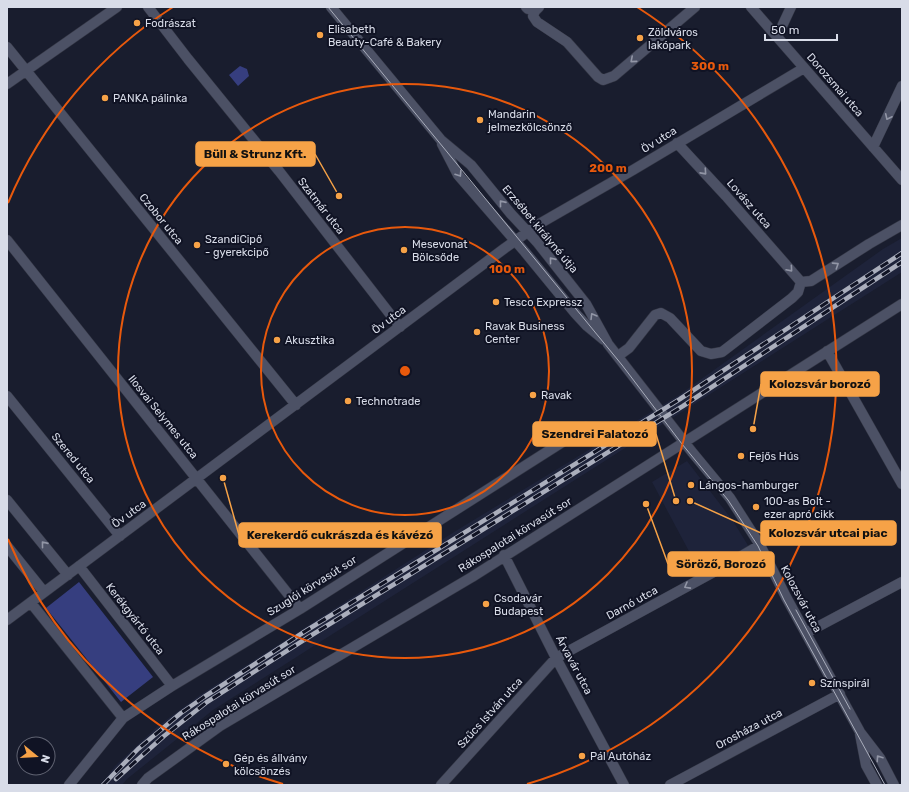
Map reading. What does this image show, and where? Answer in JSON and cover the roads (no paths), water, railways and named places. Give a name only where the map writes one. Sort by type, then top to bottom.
[{"type":"street","points":[[7,84],[117,7]]},
{"type":"street","name":"Szatmár utca","points":[[148,7],[279,171],[400,327]]},
{"type":"street","name":"Erzsébet királyné útja","points":[[331,7],[441,140],[471,165],[510,214],[529,232],[586,304],[608,344]]},
{"type":"street","points":[[539,7],[533,16],[537,22],[567,42],[598,77],[603,80],[614,76],[695,7]]},
{"type":"street","name":"Dorozsmai utca","points":[[751,7],[902,180]]},
{"type":"street","points":[[777,37],[791,7]]},
{"type":"street","name":"Czobor utca","points":[[7,47],[296,405]]},
{"type":"street","name":"Öv utca","points":[[7,620],[515,241],[559,212],[633,170],[804,68]]},
{"type":"street","points":[[873,147],[902,86]]},
{"type":"street","name":"Erzsébet királyné útja","points":[[441,140],[458,175],[575,313],[587,326],[608,344],[670,424]]},
{"type":"street","name":"Lovász utca","points":[[677,143],[726,196],[801,282]]},
{"type":"street","points":[[618,356],[628,348],[655,315],[661,313],[670,318],[701,351],[711,354],[722,352],[792,298],[798,292],[801,282],[812,281],[869,244],[902,225]]},
{"type":"street","name":"Ilosvai Selymes utca","points":[[7,240],[300,609]]},
{"type":"street","name":"Rákospalotai körvasút sor","points":[[142,785],[148,778],[220,726],[466,580],[902,304]]},
{"type":"street","points":[[827,351],[902,484]]},
{"type":"street","name":"Szered utca","points":[[7,396],[120,536]]},
{"type":"street","name":"Kolozsvár utca","points":[[670,424],[730,498],[760,545],[860,732],[880,758],[894,785]]},
{"type":"street","name":"Szuglói körvasút sor","points":[[69,785],[123,718],[172,686],[300,609],[586,427]]},
{"type":"street","points":[[7,500],[68,574]]},
{"type":"street","name":"Darnó utca","points":[[556,658],[721,568],[760,545]]},
{"type":"street","points":[[7,546],[44,592]]},
{"type":"street","name":"Árvavár utca","points":[[504,555],[556,658],[624,785]]},
{"type":"street","name":"Kerékgyártó utca","points":[[79,566],[172,686]]},
{"type":"street","points":[[807,632],[902,582]]},
{"type":"street","points":[[31,602],[123,718]]},
{"type":"street","name":"Szűcs István utca","points":[[440,785],[556,658]]},
{"type":"street","name":"Orosháza utca","points":[[670,785],[840,694]]},
{"type":"street","name":"Kolozsvár utca","points":[[860,732],[866,766],[877,785]]},
{"type":"tram line","points":[[328,7],[622,365],[682,444],[728,500],[758,546],[784,600],[885,785]]},
{"type":"tram line","points":[[796,610],[850,709]]},
{"type":"railway","points":[[103,785],[138,749],[181,713],[204,697],[304,632],[680,399],[902,253]]},
{"type":"railway","points":[[116,779],[164,736],[207,702],[307,638],[683,406],[902,262]]},
{"type":"place","name":"Fodrászat","points":[[137,23]]},
{"type":"place","name":"Elisabeth Beauty-Café & Bakery","points":[[320,35]]},
{"type":"place","name":"Zöldváros lakópark","points":[[640,38]]},
{"type":"place","name":"PANKA pálinka","points":[[105,98]]},
{"type":"place","name":"Mandarin jelmezkölcsönző","points":[[480,120]]},
{"type":"place","name":"Büll & Strunz Kft.","points":[[339,196]]},
{"type":"place","name":"SzandiCipő - gyerekcipő","points":[[197,245]]},
{"type":"place","name":"Mesevonat Bölcsőde","points":[[404,250]]},
{"type":"place","name":"Tesco Expressz","points":[[496,302]]},
{"type":"place","name":"Ravak Business Center","points":[[477,332]]},
{"type":"place","name":"Akusztika","points":[[277,340]]},
{"type":"place","name":"Ravak","points":[[533,395]]},
{"type":"place","name":"Technotrade","points":[[348,401]]},
{"type":"place","name":"Kolozsvár borozó","points":[[753,429]]},
{"type":"place","name":"Fejős Hús","points":[[741,456]]},
{"type":"place","name":"Kerekerdő cukrászda és kávézó","points":[[223,478]]},
{"type":"place","name":"Lángos-hamburger","points":[[691,485]]},
{"type":"place","name":"Szendrei Falatozó","points":[[676,501]]},
{"type":"place","name":"Kolozsvár utcai piac","points":[[690,501]]},
{"type":"place","name":"Söröző, Borozó","points":[[646,504]]},
{"type":"place","name":"100-as Bolt - ezer apró cikk","points":[[756,507]]},
{"type":"place","name":"Csodavár Budapest","points":[[486,604]]},
{"type":"place","name":"Színspirál","points":[[812,683]]},
{"type":"place","name":"Pál Autóház","points":[[582,756]]},
{"type":"place","name":"Gép és állvány kölcsönzés","points":[[226,764]]}]
